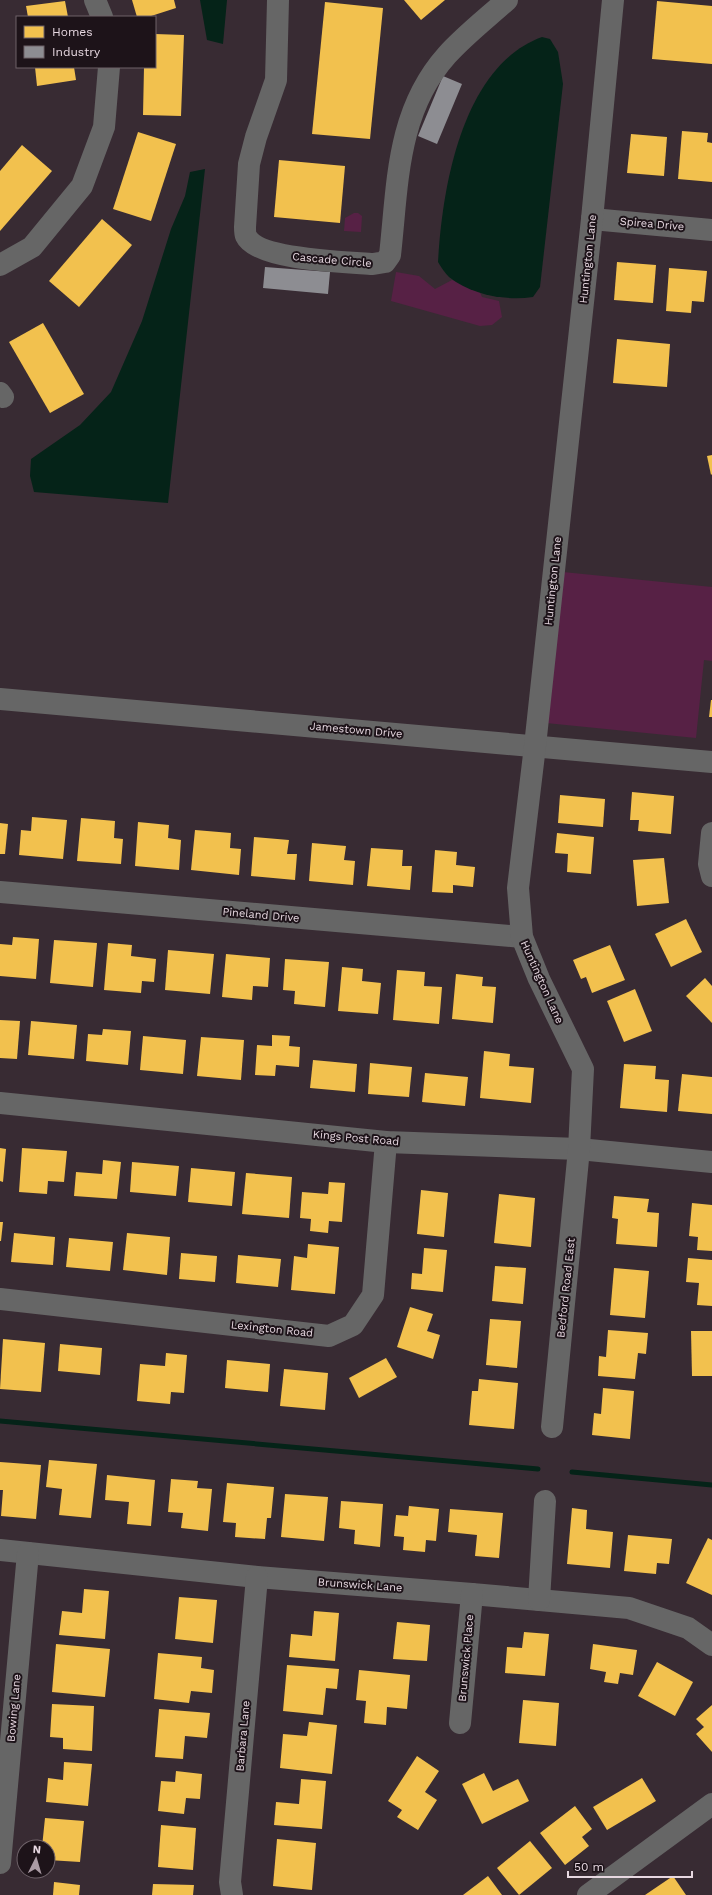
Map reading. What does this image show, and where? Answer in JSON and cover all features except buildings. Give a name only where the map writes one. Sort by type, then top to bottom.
[{"type":"street","points":[[95,0],[102,16]]},
{"type":"street","name":"Cascade Circle","points":[[278,0],[276,80],[256,137],[249,164],[245,227],[246,236],[252,243],[264,250],[288,256],[373,264],[385,262],[390,255],[400,157],[405,134],[422,90],[447,56],[507,0]]},
{"type":"street","name":"Huntington Lane","points":[[579,1149],[583,1069],[539,979],[522,937],[518,888],[535,746],[592,219],[613,0]]},
{"type":"street","points":[[0,265],[32,247],[82,186],[104,127],[109,68]]},
{"type":"street","name":"Spirea Drive","points":[[592,219],[712,230]]},
{"type":"street","name":"Jamestown Drive","points":[[0,699],[712,762]]},
{"type":"street","points":[[712,833],[709,864],[712,876]]},
{"type":"street","name":"Pineland Drive","points":[[0,892],[522,937]]},
{"type":"street","name":"Kings Post Road","points":[[0,1103],[386,1142],[579,1149],[712,1162]]},
{"type":"street","name":"Lexington Road","points":[[0,1299],[329,1336],[353,1325],[373,1295],[386,1142]]},
{"type":"street","name":"Bedford Road East","points":[[552,1427],[579,1149]]},
{"type":"street","points":[[539,1600],[545,1501]]},
{"type":"street","name":"Brunswick Lane","points":[[0,1550],[257,1577],[628,1608],[688,1628],[712,1645]]},
{"type":"street","name":"Bowing Lane","points":[[0,1863],[28,1553]]},
{"type":"street","name":"Barbara Lane","points":[[232,1895],[230,1882],[257,1577]]},
{"type":"street","name":"Brunswick Place","points":[[460,1723],[472,1594]]},
{"type":"street","points":[[596,1893],[712,1804]]},
{"type":"shaded area","points":[[200,0],[227,0],[223,44],[207,40]]},
{"type":"shaded area","points":[[542,37],[550,39],[558,52],[563,84],[540,287],[533,297],[511,298],[489,295],[458,283],[449,277],[438,262],[440,232],[445,200],[452,166],[462,133],[475,101],[493,74],[515,52]]},
{"type":"shaded area","points":[[205,169],[168,503],[34,492],[30,476],[31,459],[80,425],[111,392],[142,321],[171,229],[185,196],[190,172]]},
{"type":"shaded area","points":[[354,213],[358,213],[362,216],[361,232],[344,231],[345,218]]},
{"type":"shaded area","points":[[396,272],[419,276],[435,289],[452,280],[477,286],[482,297],[499,301],[502,317],[492,325],[480,326],[391,301]]},
{"type":"shaded area","points":[[563,572],[712,587],[712,661],[704,660],[696,738],[546,723]]},
{"type":"waterway","points":[[0,1421],[538,1469]]},
{"type":"waterway","points":[[572,1472],[712,1485]]}]
